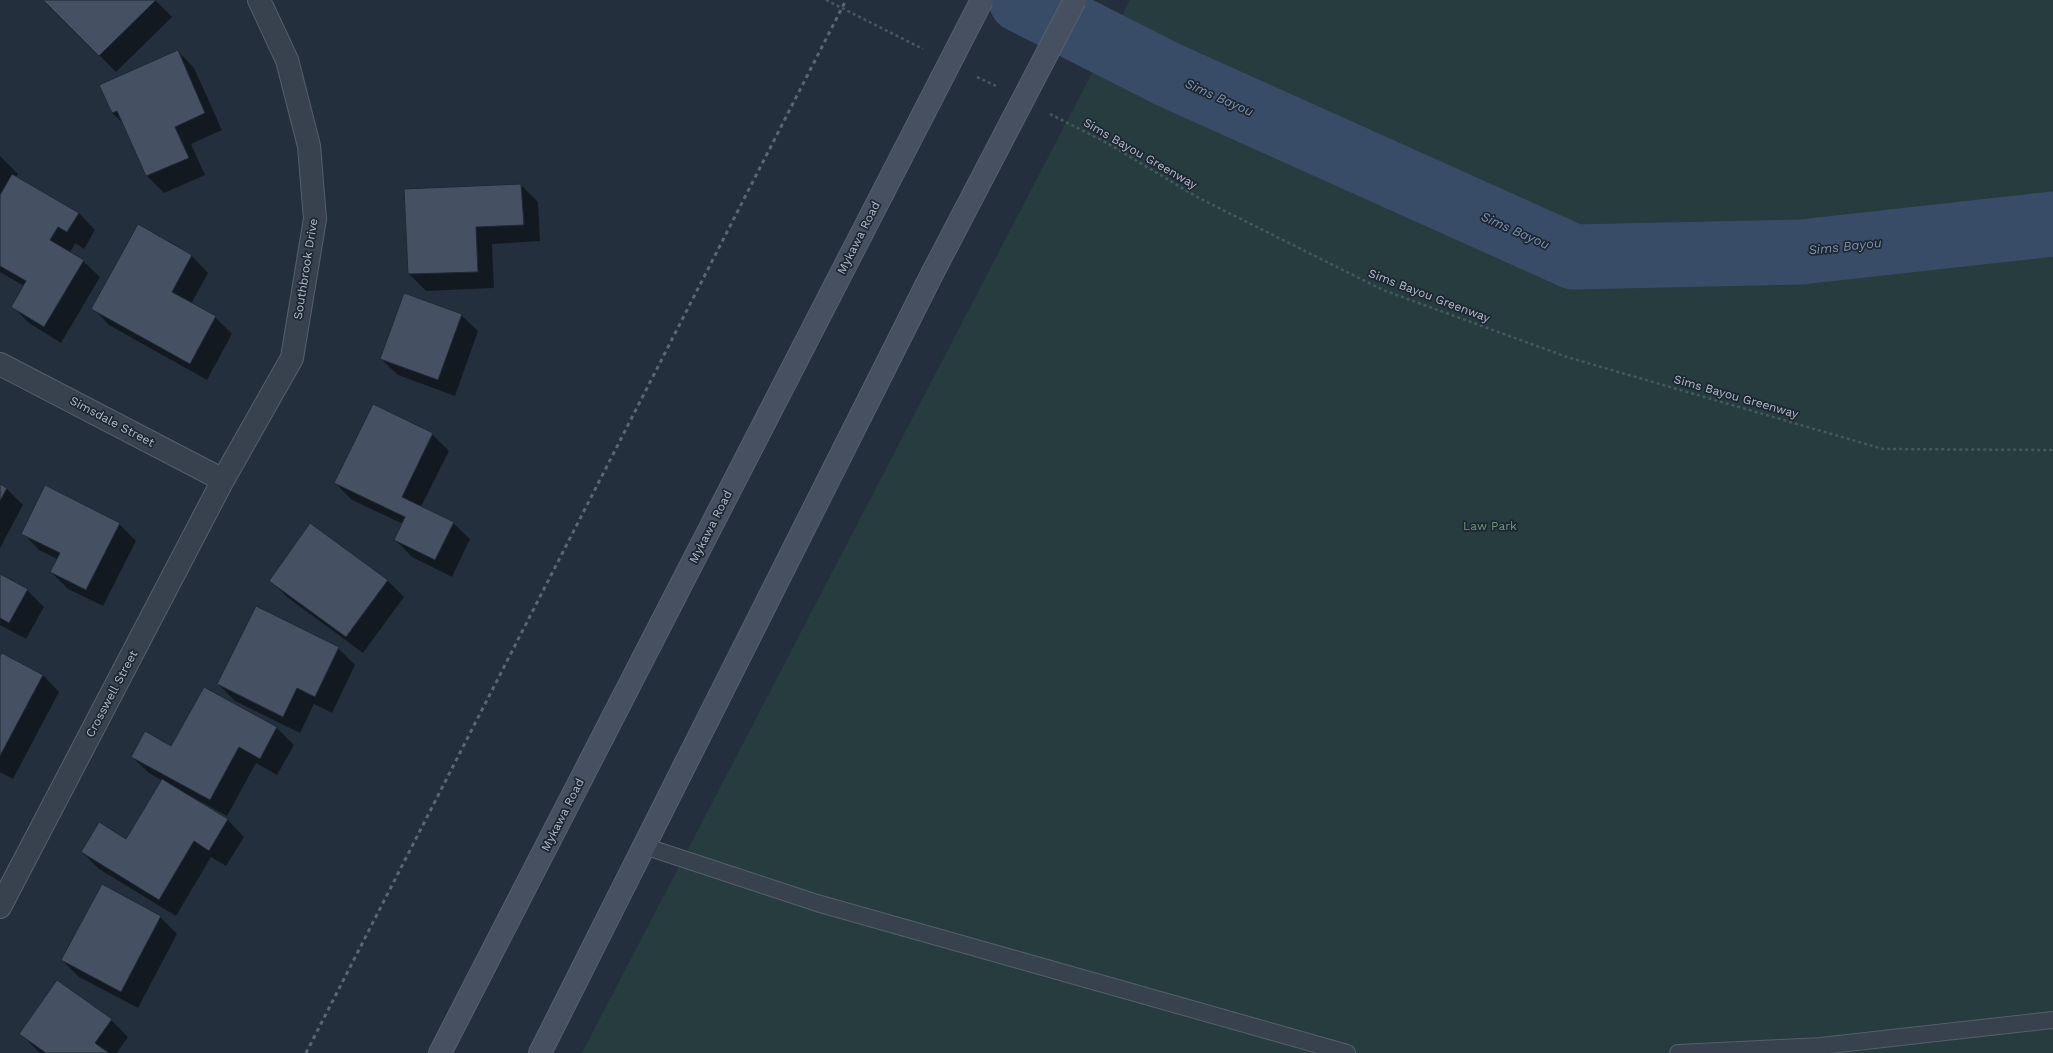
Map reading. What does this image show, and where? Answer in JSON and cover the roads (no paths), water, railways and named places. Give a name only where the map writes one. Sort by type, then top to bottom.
[{"type":"main road","name":"Mykawa Road","points":[[440,1053],[982,0]]},
{"type":"main road","points":[[540,1053],[932,274],[1075,0]]},
{"type":"street","name":"Southbrook Drive","points":[[223,480],[292,358],[315,219],[309,146],[288,60],[259,0]]},
{"type":"street","name":"Simsdale Street","points":[[0,364],[223,480]]},
{"type":"street","name":"Crosswell Street","points":[[2,900],[223,480]]},
{"type":"lane","points":[[644,846],[818,903],[1347,1053]]},
{"type":"lane","points":[[1678,1053],[1821,1046],[2053,1020]]},
{"type":"waterway","name":"Sims Bayou","points":[[1021,0],[1169,75],[1574,257],[1801,252],[2053,224]]},
{"type":"railway","points":[[306,1053],[846,0]]},
{"type":"park label","name":"Law Park","points":[[1490,526]]}]
